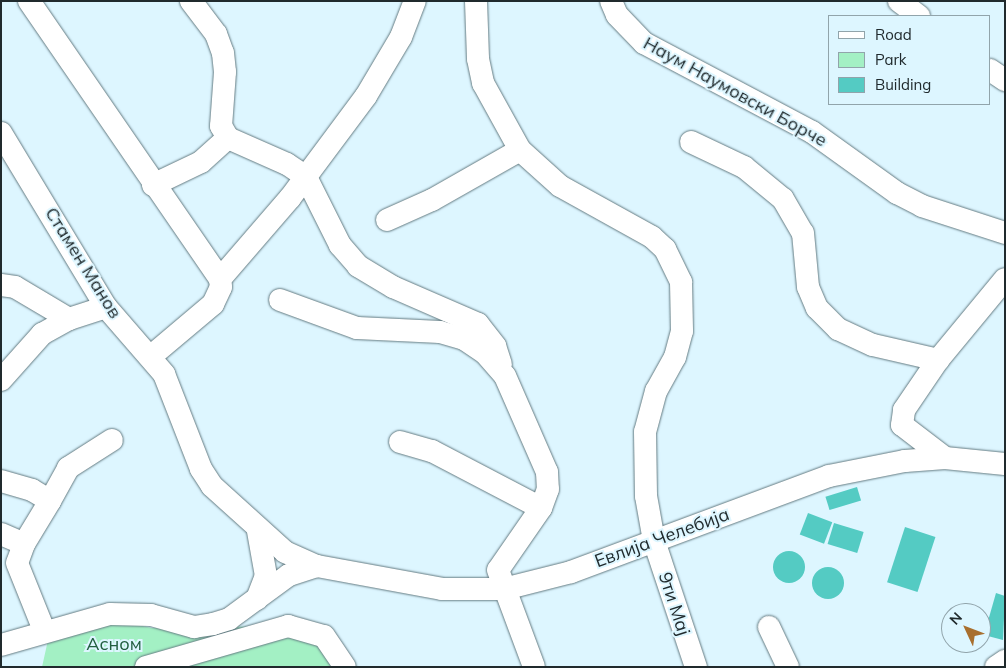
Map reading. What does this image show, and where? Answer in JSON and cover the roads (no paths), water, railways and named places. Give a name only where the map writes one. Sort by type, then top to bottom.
[{"type":"street","points":[[29,1],[153,185],[220,279],[221,287],[213,304],[150,357]]},
{"type":"street","points":[[191,1],[216,34],[223,53],[226,72],[221,126],[228,138],[287,164],[306,177],[340,245],[358,266],[393,287],[478,324],[495,346],[505,376],[547,472],[548,489],[541,508],[498,570],[534,667]]},
{"type":"street","points":[[220,279],[306,177],[385,66],[415,1]]},
{"type":"street","name":"9ти Мај","points":[[476,1],[478,60],[484,83],[520,150],[560,186],[652,237],[666,249],[681,282],[682,331],[675,356],[656,391],[645,432],[646,496],[654,541],[696,667]]},
{"type":"street","name":"Наум Наумовски Борче","points":[[611,1],[617,15],[644,43],[812,132],[897,194],[922,206],[1005,233]]},
{"type":"street","points":[[899,1],[918,15]]},
{"type":"street","points":[[991,71],[1005,80]]},
{"type":"street","name":"Стамен Манов","points":[[1,133],[106,307],[150,357],[178,403],[201,469],[212,486],[258,531],[285,552],[317,566]]},
{"type":"street","points":[[153,185],[201,162],[228,138]]},
{"type":"street","points":[[692,142],[744,167],[783,199],[803,233],[808,287],[817,308],[838,329],[873,346],[938,360]]},
{"type":"street","points":[[387,220],[432,200],[520,150]]},
{"type":"street","points":[[945,458],[902,426],[904,410],[938,360],[1005,279]]},
{"type":"street","points":[[1,285],[15,287],[69,319]]},
{"type":"street","points":[[280,300],[357,328],[440,332],[464,339],[486,353],[505,376]]},
{"type":"street","points":[[1,380],[42,334],[69,319],[106,307]]},
{"type":"street","points":[[44,630],[17,563],[24,544],[68,468],[112,440]]},
{"type":"street","points":[[400,442],[432,451],[541,508]]},
{"type":"street","name":"Евлија Челебија","points":[[317,566],[442,589],[504,589],[571,572],[828,476],[904,461],[945,458],[1005,464]]},
{"type":"street","points":[[1,481],[32,490],[50,501]]},
{"type":"street","points":[[257,598],[266,576],[258,531]]},
{"type":"street","points":[[1,534],[24,544]]},
{"type":"street","points":[[1,645],[92,616],[132,613],[194,627],[229,619],[289,575],[317,566]]},
{"type":"street","points":[[146,667],[288,626],[301,627],[324,636],[345,667]]},
{"type":"street","points":[[180,656],[194,627]]},
{"type":"street","points":[[770,627],[788,667]]},
{"type":"street","points":[[996,667],[1005,661]]},
{"type":"park label","name":"Асном","points":[[114,644]]}]
